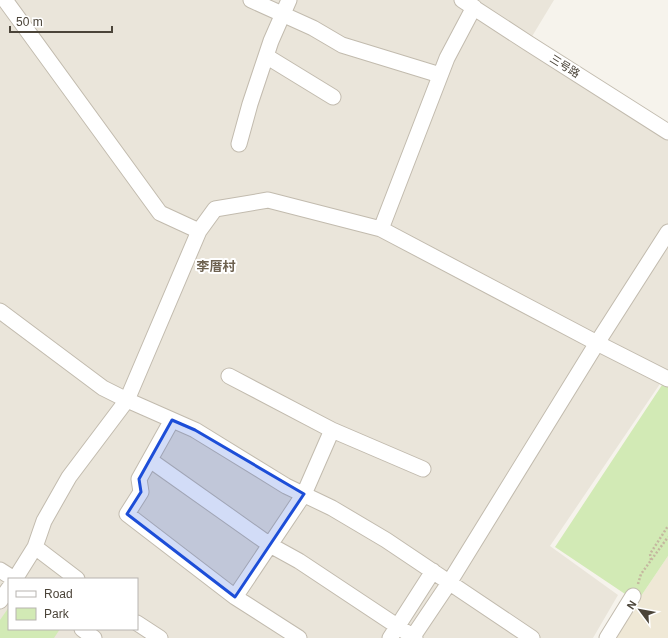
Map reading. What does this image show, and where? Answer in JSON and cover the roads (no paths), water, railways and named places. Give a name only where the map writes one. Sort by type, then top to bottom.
[{"type":"street","points":[[5,0],[160,213],[199,231]]},
{"type":"street","points":[[251,0],[313,28],[342,45],[440,76]]},
{"type":"street","points":[[239,144],[250,104],[271,41],[289,0]]},
{"type":"street","points":[[380,229],[468,4]]},
{"type":"street","name":"三号路","points":[[468,4],[668,132]]},
{"type":"street","points":[[266,56],[334,97]]},
{"type":"street","points":[[16,578],[35,547],[44,520],[69,477],[127,400],[199,231],[215,209],[268,200],[380,229],[668,379]]},
{"type":"street","points":[[150,460],[270,545],[300,561],[414,638],[597,343],[668,232]]},
{"type":"street","points":[[0,311],[103,388],[195,430],[286,486],[332,508],[386,540],[532,638]]},
{"type":"street","points":[[229,376],[332,430],[423,469]]},
{"type":"street","points":[[172,420],[139,479],[141,492],[127,514],[235,597],[299,638]]},
{"type":"street","points":[[235,597],[304,494],[332,430]]},
{"type":"street","points":[[35,547],[76,578]]},
{"type":"street","points":[[0,570],[12,578]]},
{"type":"street","points":[[390,638],[433,571]]},
{"type":"street","points":[[0,601],[8,590]]},
{"type":"street","points":[[607,638],[633,596]]},
{"type":"street","points":[[138,624],[160,638]]},
{"type":"street","points":[[83,630],[94,638]]},
{"type":"district","name":"李厝村","points":[[216,266]]}]
